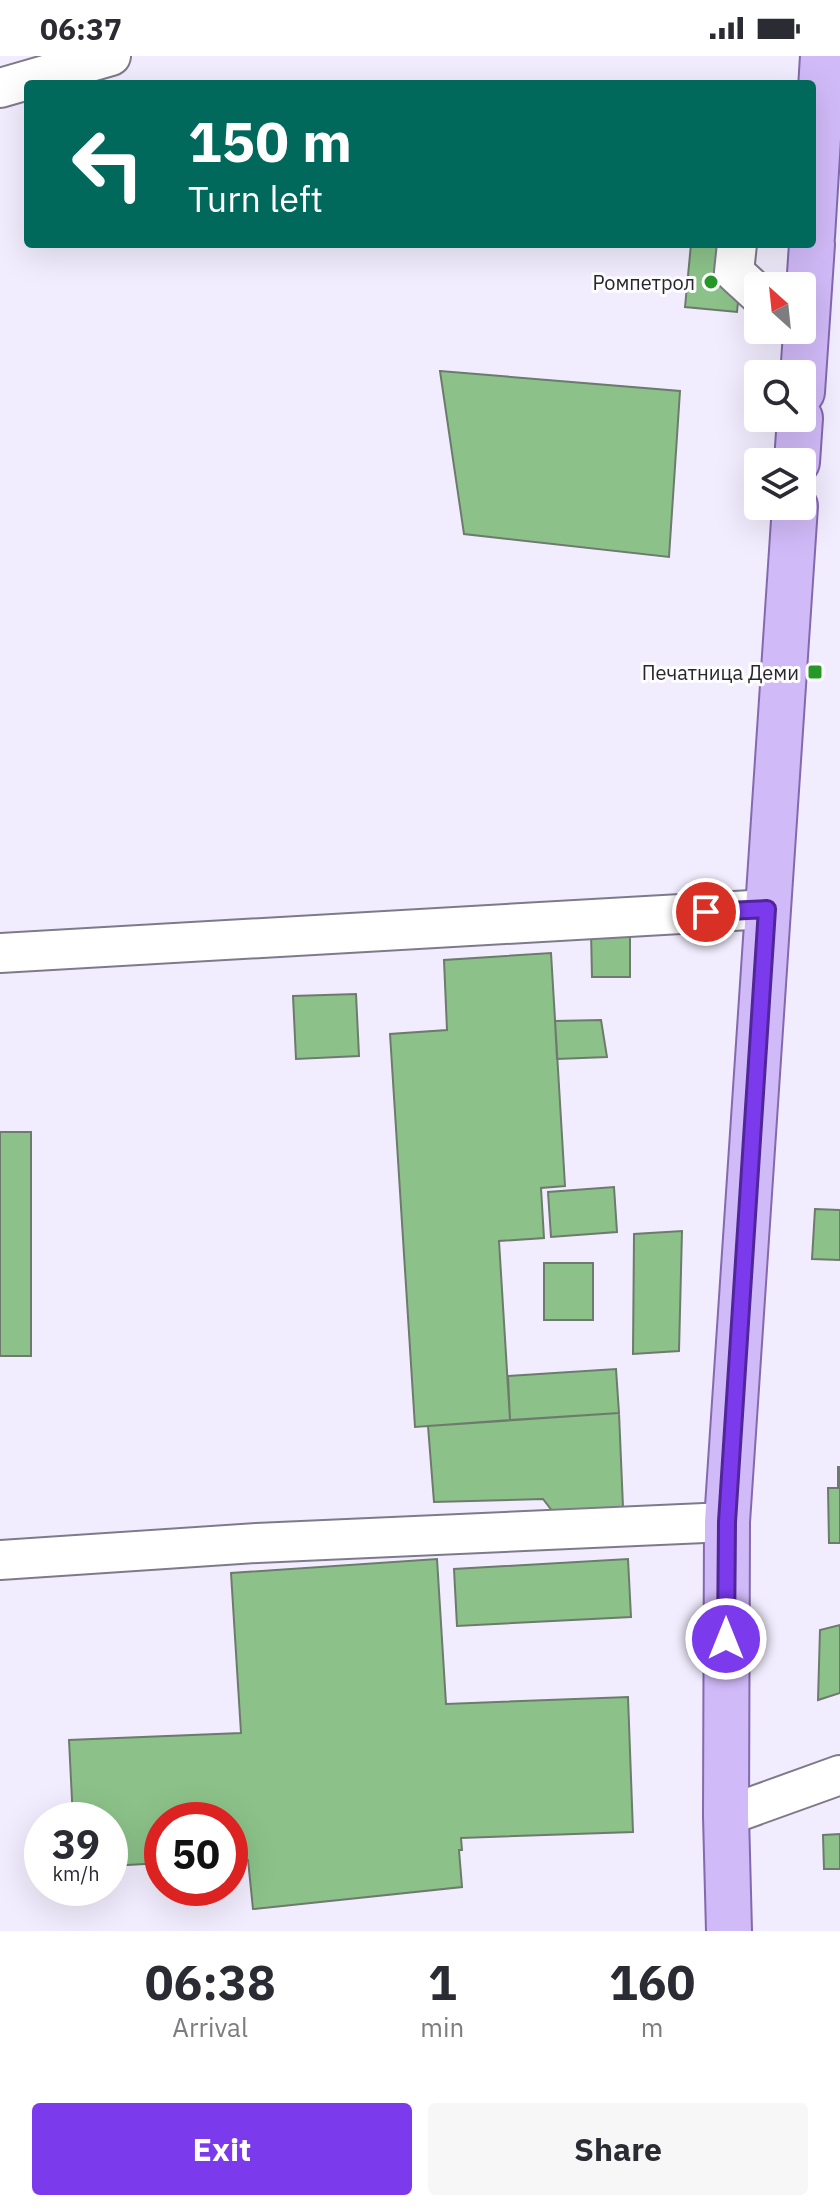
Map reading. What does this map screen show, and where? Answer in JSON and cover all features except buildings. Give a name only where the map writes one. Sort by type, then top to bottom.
[{"type":"main road","points":[[816,146],[819,77]]},
{"type":"main road","points":[[809,272],[812,248]]},
{"type":"main road","points":[[729,1931],[726,1816],[727,1522],[794,520]]},
{"type":"street","points":[[28,80],[111,56]]},
{"type":"street","points":[[0,88],[24,81]]},
{"type":"street","points":[[737,248],[734,272],[744,281]]},
{"type":"street","points":[[0,953],[767,909]]},
{"type":"street","points":[[0,1560],[257,1543],[727,1522]]},
{"type":"street","points":[[726,1816],[840,1775]]},
{"type":"place","name":"Ромпетрол","points":[[711,282]]},
{"type":"place","name":"Печатница Деми","points":[[815,672]]},
{"type":"route","points":[[706,912],[767,909],[727,1522],[726,1639]]}]
